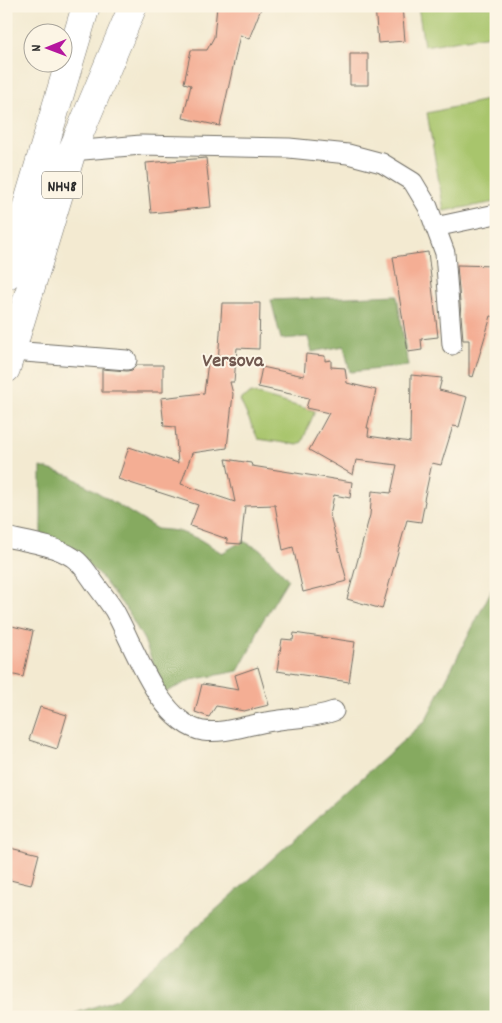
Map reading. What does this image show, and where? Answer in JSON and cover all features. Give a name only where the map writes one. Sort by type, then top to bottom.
[{"type":"highway","name":"NH48","points":[[7,270],[86,6]]},
{"type":"highway","name":"NH48","points":[[9,360],[72,151],[133,6]]},
{"type":"lane","points":[[72,151],[141,145],[289,148],[348,154],[382,163],[413,182],[428,207],[436,227],[445,253],[452,345]]},
{"type":"lane","points":[[436,227],[496,214]]},
{"type":"lane","points":[[9,360],[127,360]]},
{"type":"lane","points":[[6,538],[51,548],[71,556],[86,570],[114,610],[153,686],[175,716],[189,726],[204,731],[221,730],[278,719],[320,716],[334,711]]},
{"type":"green space","points":[[418,6],[496,6],[496,34],[424,46]]},
{"type":"green space","points":[[496,98],[496,202],[444,211],[427,113]]},
{"type":"green space","points":[[397,295],[408,366],[350,372],[344,346],[312,352],[308,337],[281,339],[271,300]]},
{"type":"green space","points":[[251,393],[315,411],[302,442],[298,445],[258,439],[240,400]]},
{"type":"green space","points":[[41,467],[71,476],[157,529],[178,531],[199,539],[222,553],[243,541],[261,550],[288,579],[259,627],[254,642],[238,671],[191,680],[164,693],[144,640],[126,609],[97,572],[41,536]]},
{"type":"green space","points":[[496,581],[496,1017],[64,1017],[117,999],[425,721]]},
{"type":"building","points":[[217,6],[262,6],[249,39],[240,35],[220,126],[183,118],[191,85],[184,83],[191,50],[207,50],[214,37]]},
{"type":"building","points":[[375,6],[402,6],[405,41],[378,43]]},
{"type":"building","points":[[350,54],[368,54],[368,85],[350,85]]},
{"type":"building","points":[[206,158],[211,207],[151,213],[146,163]]},
{"type":"building","points":[[428,252],[438,337],[421,339],[422,350],[408,352],[393,257]]},
{"type":"building","points":[[457,265],[496,266],[496,317],[491,316],[473,377],[469,376],[469,340],[463,340]]},
{"type":"building","points":[[222,303],[260,303],[259,349],[237,348],[234,382],[230,382],[233,394],[227,448],[192,453],[181,484],[235,502],[226,459],[251,463],[252,466],[352,482],[350,498],[334,495],[330,515],[347,581],[303,592],[293,547],[283,550],[275,505],[245,506],[241,544],[227,543],[227,539],[190,526],[198,505],[118,479],[129,447],[178,463],[175,427],[164,426],[161,398],[204,393],[208,362],[218,363]]},
{"type":"building","points":[[306,354],[325,356],[325,361],[331,360],[331,367],[345,368],[347,383],[376,390],[367,428],[369,428],[368,436],[410,442],[411,375],[442,378],[439,390],[467,397],[459,427],[453,426],[441,465],[432,463],[421,522],[407,520],[382,609],[347,599],[370,515],[372,491],[391,493],[397,465],[356,460],[353,475],[309,450],[329,413],[306,408],[309,398],[258,387],[262,367],[304,376]]},
{"type":"building","points":[[137,365],[163,365],[163,392],[102,392],[102,369],[127,371],[132,370]]},
{"type":"building","points":[[12,626],[33,631],[23,677],[6,673],[6,654]]},
{"type":"building","points":[[294,633],[355,642],[349,682],[277,671],[282,639],[293,640]]},
{"type":"building","points":[[258,667],[269,705],[244,711],[216,706],[209,717],[195,712],[202,684],[239,690],[235,675]]},
{"type":"building","points":[[40,707],[67,715],[57,749],[29,740]]},
{"type":"building","points":[[6,846],[39,854],[31,885],[6,879]]},
{"type":"district","name":"Versova","points":[[233,359]]}]
